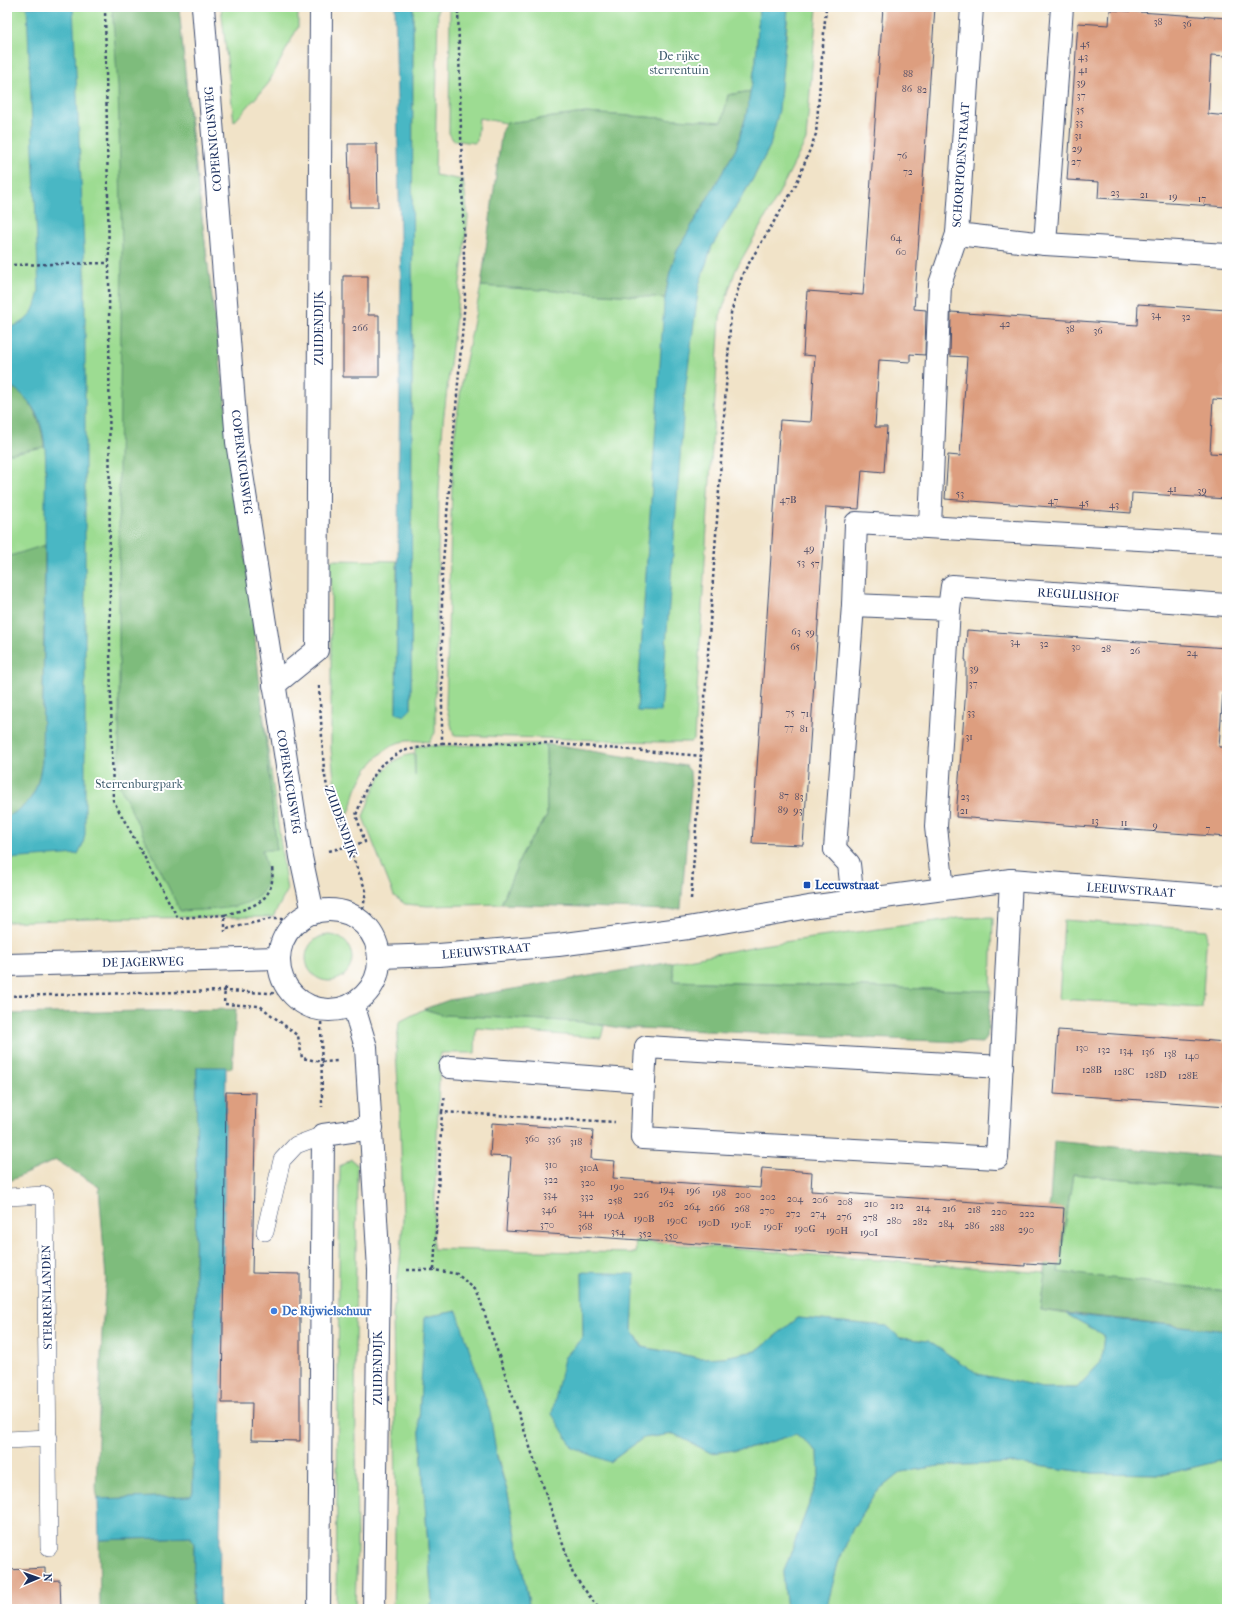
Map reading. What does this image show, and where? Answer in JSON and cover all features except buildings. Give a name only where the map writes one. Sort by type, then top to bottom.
[{"type":"street","name":"COPERNICUSWEG","points":[[203,7],[237,442],[301,857],[307,915]]},
{"type":"street","name":"ZUIDENDIJK","points":[[317,650],[321,7]]},
{"type":"street","name":"SCHORPIOENSTRAAT","points":[[972,7],[957,234],[1045,244],[1227,255]]},
{"type":"street","points":[[1045,244],[1062,7]]},
{"type":"street","points":[[930,526],[940,284],[957,234]]},
{"type":"street","points":[[853,901],[849,864],[835,849],[853,605],[856,523],[1227,544]]},
{"type":"street","name":"REGULUSHOF","points":[[949,609],[952,586],[1227,605]]},
{"type":"street","points":[[853,605],[949,609],[936,827],[944,889]]},
{"type":"street","points":[[274,685],[317,650]]},
{"type":"street","points":[[1002,1067],[646,1047],[642,1138],[997,1158],[1002,1067],[1011,880]]},
{"type":"street","name":"LEEUWSTRAAT","points":[[379,957],[439,955],[558,945],[688,928],[809,907],[1011,880],[1227,897]]},
{"type":"street","points":[[332,910],[343,912],[361,921],[378,946],[379,957],[378,968],[373,984],[362,998],[353,1004],[342,1008],[321,1010],[301,1001],[292,994],[285,984],[279,958],[282,942],[290,928],[307,915],[332,910]]},
{"type":"street","name":"DE JAGERWEG","points":[[7,965],[279,958]]},
{"type":"street","name":"ZUIDENDIJK","points":[[353,1004],[366,1047],[372,1128],[379,1270],[374,1609]]},
{"type":"street","points":[[450,1067],[644,1080]]},
{"type":"street","points":[[319,1609],[322,1135],[372,1128]]},
{"type":"lane","points":[[265,1232],[282,1160],[296,1145],[322,1135]]},
{"type":"lane","name":"STERRENLANDEN","points":[[7,1197],[45,1195],[49,1438],[49,1547]]},
{"type":"lane","points":[[7,1440],[49,1438]]},
{"type":"path","points":[[105,7],[109,263],[110,651],[113,800],[178,918],[225,915],[248,909],[259,903],[267,895],[274,881],[271,862],[301,857],[365,842],[356,815],[367,786],[381,765],[402,751],[442,743],[548,743],[701,756]]},
{"type":"path","points":[[442,743],[442,574],[465,300],[458,7]]},
{"type":"path","points":[[688,928],[731,313],[743,273],[796,185],[816,134],[826,7]]},
{"type":"path","points":[[7,265],[109,263]]},
{"type":"path","name":"ZUIDENDIJK","points":[[317,650],[324,771],[329,797],[366,891],[361,921]]},
{"type":"path","points":[[225,915],[224,1004],[260,1006],[298,1036],[302,1058],[322,1062]]},
{"type":"path","points":[[217,930],[225,930],[270,920],[307,915]]},
{"type":"path","points":[[7,996],[225,991],[292,994]]},
{"type":"path","points":[[321,1010],[322,1135]]},
{"type":"path","points":[[434,1270],[442,1112],[642,1124]]},
{"type":"path","points":[[379,1270],[434,1270],[457,1274],[477,1291],[573,1574],[599,1609]]},
{"type":"green space","name":"Sterrenburgpark","points":[[7,7],[177,7],[244,570],[287,891],[273,917],[117,918],[7,922]]},
{"type":"green space","points":[[112,7],[179,7],[190,125],[252,610],[277,850],[262,850],[267,878],[264,889],[256,898],[232,907],[218,909],[180,911],[119,785],[119,464],[122,250],[118,87]]},
{"type":"green space","points":[[221,7],[298,7],[298,27],[268,84],[234,122]]},
{"type":"green space","points":[[413,7],[438,7],[435,175],[463,180],[468,217],[443,422],[439,492],[435,733],[429,742],[403,741],[382,752],[367,769],[359,783],[352,806],[347,815],[335,788],[331,749],[331,560],[397,561],[396,713],[411,709]]},
{"type":"green space","name":"De rijke sterrentuin","points":[[450,7],[759,7],[756,60],[751,91],[728,95],[722,122],[585,113],[506,123],[479,118],[477,141],[474,143],[453,140],[449,133]]},
{"type":"green space","points":[[788,7],[817,7],[806,140],[776,199],[736,269],[720,317],[694,739],[691,742],[658,742],[454,735],[446,706],[453,447],[462,380],[481,286],[665,298],[637,711],[699,285],[712,246],[754,177],[770,146],[786,38]]},
{"type":"green space","points":[[751,91],[746,116],[736,149],[677,251],[670,272],[665,298],[481,286],[502,130],[506,123],[585,113],[722,122],[728,95]]},
{"type":"green space","points":[[7,385],[23,394],[34,410],[41,429],[44,447],[7,454]]},
{"type":"green space","points":[[45,545],[42,762],[33,795],[29,801],[16,812],[7,817],[7,557]]},
{"type":"green space","points":[[546,744],[547,816],[523,852],[501,904],[428,906],[405,904],[394,896],[363,817],[375,786],[386,768],[394,761],[414,754],[415,776],[415,746]]},
{"type":"green space","points":[[546,744],[686,766],[690,771],[691,788],[681,908],[667,910],[501,904],[523,852],[547,816]]},
{"type":"green space","points":[[993,917],[991,991],[674,981],[672,962],[762,945],[958,918]]},
{"type":"green space","points":[[1064,920],[1207,930],[1202,1008],[1059,999]]},
{"type":"green space","points":[[329,935],[342,939],[348,945],[352,958],[348,971],[342,977],[329,981],[316,977],[310,971],[306,958],[310,945],[316,939]]},
{"type":"green space","points":[[672,962],[674,981],[991,991],[987,1038],[983,1043],[621,1028],[585,1022],[444,1015],[424,1009],[449,1000]]},
{"type":"green space","points":[[236,1009],[232,1068],[197,1067],[193,1494],[192,1496],[98,1499],[96,1490],[102,1332],[106,1279],[99,1187],[56,1160],[7,1182],[7,1014]]},
{"type":"green space","points":[[424,1009],[444,1015],[585,1022],[604,1026],[601,1038],[476,1028],[475,1053],[440,1053],[433,1249],[636,1253],[635,1241],[1045,1273],[1040,1310],[1066,1314],[1104,1334],[1101,1362],[1077,1388],[1042,1388],[977,1374],[928,1341],[900,1338],[887,1326],[798,1318],[756,1351],[724,1357],[700,1358],[643,1347],[632,1329],[633,1314],[582,1272],[583,1337],[564,1358],[610,1462],[643,1438],[674,1434],[711,1453],[751,1448],[796,1434],[818,1452],[819,1477],[783,1574],[787,1609],[530,1609],[508,1494],[457,1311],[425,1317],[419,1420],[432,1602],[430,1609],[393,1609],[396,1493],[393,1316],[401,1251],[403,1219],[400,1114],[396,1053],[399,1022]]},
{"type":"green space","points":[[1054,1141],[1227,1158],[1227,1189],[1073,1174],[1058,1272],[1227,1291],[1227,1331],[1040,1310],[1045,1273]]},
{"type":"green space","points":[[352,1159],[357,1166],[355,1348],[357,1546],[355,1609],[336,1609],[340,1166]]},
{"type":"green space","points":[[1073,1174],[1227,1189],[1227,1291],[1058,1273]]},
{"type":"green space","points":[[1227,1459],[1227,1609],[824,1609],[827,1606],[838,1563],[853,1528],[876,1492],[901,1472],[939,1466],[1014,1463],[1093,1473],[1166,1474]]},
{"type":"green space","points":[[191,1537],[194,1544],[193,1609],[100,1609],[99,1540]]},
{"type":"water","points":[[27,7],[73,7],[85,270],[85,834],[83,844],[78,854],[7,859],[7,817],[16,812],[29,801],[33,795],[42,762],[46,471],[44,438],[38,417],[29,402],[21,393],[7,385],[7,328],[21,323],[30,316],[39,291]]},
{"type":"water","points":[[395,7],[413,7],[411,709],[404,716],[396,713],[401,283]]},
{"type":"water","points":[[759,7],[788,7],[779,110],[770,146],[754,177],[712,246],[699,285],[685,391],[661,712],[637,711],[664,304],[670,272],[677,251],[736,149],[746,116],[756,60]]},
{"type":"water","points":[[197,1067],[226,1067],[219,1609],[193,1609],[194,1544],[191,1537],[99,1540],[98,1499],[191,1496],[193,1492]]},
{"type":"water","points":[[582,1272],[635,1274],[632,1329],[642,1347],[700,1358],[724,1357],[756,1351],[798,1318],[887,1326],[900,1338],[928,1341],[978,1374],[1042,1388],[1077,1388],[1101,1362],[1104,1335],[1066,1314],[1227,1331],[1227,1459],[1166,1474],[1093,1473],[1014,1463],[939,1466],[901,1472],[876,1492],[853,1528],[838,1563],[827,1606],[824,1609],[787,1609],[783,1574],[819,1477],[818,1452],[796,1434],[751,1448],[711,1453],[674,1434],[643,1438],[610,1462],[573,1448],[552,1414],[564,1358],[583,1337]]},
{"type":"water","points":[[457,1311],[490,1413],[497,1458],[508,1494],[530,1609],[430,1609],[432,1601],[419,1420],[425,1317]]},
{"type":"place","name":"Leeuwstraat","points":[[807,885]]},
{"type":"place","name":"De Rijwielschuur","points":[[274,1311]]}]
